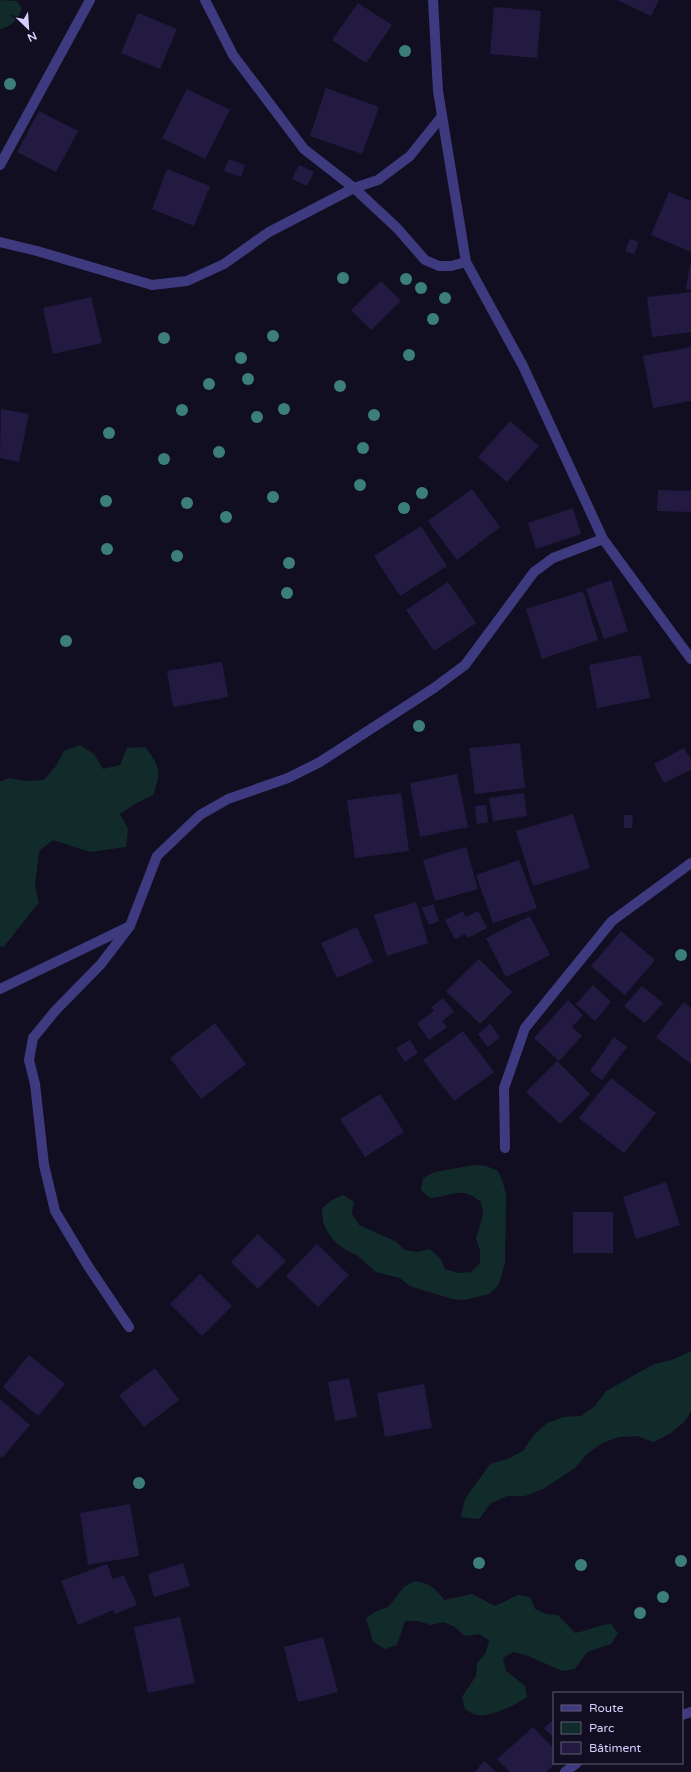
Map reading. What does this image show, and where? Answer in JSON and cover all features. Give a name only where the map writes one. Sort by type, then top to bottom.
[{"type":"street","points":[[0,164],[90,0]]},
{"type":"street","points":[[205,0],[233,55],[304,149],[354,188],[397,228],[425,260],[438,266],[451,266],[466,262]]},
{"type":"street","points":[[433,0],[438,91],[466,262],[523,366],[603,539],[691,659]]},
{"type":"street","points":[[0,242],[152,285],[187,282],[224,264],[269,232],[354,188],[378,180],[410,156],[442,116]]},
{"type":"street","points":[[129,1327],[88,1266],[55,1211],[44,1165],[35,1084],[30,1060],[33,1038],[55,1011],[101,964],[130,926],[157,856],[200,815],[228,799],[288,778],[320,762],[434,688],[465,665],[534,572],[553,558],[603,539]]},
{"type":"street","points":[[505,1148],[504,1088],[525,1028],[612,921],[691,863]]},
{"type":"street","points":[[0,989],[130,926]]},
{"type":"street","points":[[565,1772],[576,1764]]},
{"type":"green space","points":[[0,0],[17,1],[22,8],[19,16],[14,22],[0,29]]},
{"type":"green space","points":[[80,745],[94,754],[103,769],[120,765],[127,748],[145,747],[154,759],[158,770],[158,780],[153,795],[120,814],[128,829],[126,847],[90,852],[53,840],[39,851],[35,886],[39,903],[3,947],[0,946],[0,782],[9,778],[26,781],[44,780],[56,766],[64,751]]},
{"type":"green space","points":[[474,1165],[486,1166],[498,1171],[506,1195],[505,1262],[498,1286],[489,1294],[464,1300],[452,1299],[410,1286],[400,1278],[376,1272],[358,1256],[336,1243],[328,1233],[323,1222],[322,1208],[332,1200],[343,1195],[354,1202],[352,1214],[359,1225],[395,1241],[405,1250],[417,1252],[430,1249],[440,1258],[445,1269],[458,1273],[471,1272],[480,1263],[480,1250],[476,1239],[483,1214],[481,1202],[468,1194],[462,1193],[430,1198],[421,1190],[423,1178],[435,1172]]},
{"type":"green space","points":[[691,1351],[691,1411],[685,1421],[671,1433],[654,1442],[637,1436],[619,1437],[602,1443],[587,1454],[575,1468],[543,1489],[525,1496],[507,1496],[490,1504],[479,1519],[461,1517],[465,1499],[490,1464],[507,1459],[523,1451],[533,1436],[547,1423],[564,1417],[581,1416],[595,1406],[606,1391],[654,1364],[672,1360]]},
{"type":"green space","points":[[415,1581],[432,1587],[444,1600],[472,1594],[495,1606],[518,1595],[530,1597],[535,1609],[546,1614],[558,1615],[575,1633],[611,1624],[618,1633],[611,1644],[587,1652],[575,1669],[562,1671],[526,1655],[513,1652],[503,1658],[506,1671],[525,1686],[527,1697],[510,1707],[495,1713],[488,1715],[476,1715],[465,1709],[462,1697],[476,1676],[477,1663],[486,1653],[489,1640],[479,1634],[465,1636],[455,1627],[444,1622],[431,1625],[418,1621],[405,1621],[397,1645],[385,1649],[373,1642],[366,1618],[377,1611],[388,1607],[404,1587]]},
{"type":"building","points":[[617,0],[659,0],[651,16]]},
{"type":"building","points":[[358,3],[392,25],[366,63],[332,40]]},
{"type":"building","points":[[494,7],[541,11],[537,58],[490,54]]},
{"type":"building","points":[[138,13],[177,29],[160,69],[121,53]]},
{"type":"building","points":[[326,88],[379,107],[362,154],[310,136]]},
{"type":"building","points":[[187,89],[230,110],[205,159],[162,138]]},
{"type":"building","points":[[39,111],[78,131],[56,172],[17,152]]},
{"type":"building","points":[[229,159],[245,165],[241,177],[224,171]]},
{"type":"building","points":[[299,165],[314,172],[307,186],[292,179]]},
{"type":"building","points":[[167,169],[210,186],[194,226],[152,209]]},
{"type":"building","points":[[669,192],[691,201],[691,252],[651,235]]},
{"type":"building","points":[[630,239],[639,242],[634,254],[625,251]]},
{"type":"building","points":[[691,264],[691,290],[686,289]]},
{"type":"building","points":[[381,281],[401,301],[371,330],[351,310]]},
{"type":"building","points":[[691,292],[691,332],[652,337],[647,297]]},
{"type":"building","points":[[91,297],[102,343],[53,354],[43,308]]},
{"type":"building","points":[[691,347],[691,401],[653,408],[643,356]]},
{"type":"building","points":[[1,409],[29,414],[19,462],[0,458]]},
{"type":"building","points":[[510,421],[539,446],[507,482],[478,457]]},
{"type":"building","points":[[472,489],[500,527],[457,560],[428,521]]},
{"type":"building","points":[[658,490],[691,491],[691,512],[657,511]]},
{"type":"building","points":[[573,508],[581,534],[536,549],[528,523]]},
{"type":"building","points":[[421,526],[447,566],[400,596],[374,556]]},
{"type":"building","points":[[611,580],[628,631],[604,639],[586,589]]},
{"type":"building","points":[[448,582],[476,623],[434,651],[406,610]]},
{"type":"building","points":[[583,591],[598,640],[542,659],[526,609]]},
{"type":"building","points":[[641,655],[650,698],[597,708],[589,665]]},
{"type":"building","points":[[222,662],[228,697],[173,707],[167,671]]},
{"type":"building","points":[[520,743],[525,788],[475,794],[469,748]]},
{"type":"building","points":[[684,748],[691,760],[691,770],[664,783],[654,764]]},
{"type":"building","points":[[457,774],[468,827],[420,837],[410,783]]},
{"type":"building","points":[[401,793],[409,851],[355,858],[347,800]]},
{"type":"building","points":[[524,793],[527,816],[493,821],[489,798]]},
{"type":"building","points":[[486,805],[488,822],[477,824],[475,806]]},
{"type":"building","points":[[573,814],[590,868],[533,886],[516,831]]},
{"type":"building","points":[[624,815],[633,815],[632,828],[624,828]]},
{"type":"building","points":[[466,847],[478,889],[435,901],[423,860]]},
{"type":"building","points":[[519,860],[537,908],[493,923],[476,875]]},
{"type":"building","points":[[416,902],[428,943],[387,956],[374,915]]},
{"type":"building","points":[[433,904],[439,921],[429,925],[422,908]]},
{"type":"building","points":[[463,911],[466,917],[478,911],[487,928],[468,938],[465,934],[455,939],[445,920]]},
{"type":"building","points":[[530,916],[550,955],[506,977],[486,938]]},
{"type":"building","points":[[357,927],[373,962],[337,978],[321,943]]},
{"type":"building","points":[[621,931],[655,960],[625,995],[591,966]]},
{"type":"building","points":[[479,959],[512,992],[480,1024],[446,991]]},
{"type":"building","points":[[593,985],[611,1002],[595,1021],[576,1004]]},
{"type":"building","points":[[642,986],[663,1003],[645,1023],[624,1006]]},
{"type":"building","points":[[443,998],[454,1012],[442,1021],[447,1027],[429,1040],[417,1023],[434,1011],[431,1007]]},
{"type":"building","points":[[568,1000],[583,1015],[572,1027],[582,1036],[559,1061],[534,1038]]},
{"type":"building","points":[[684,1002],[691,1008],[691,1064],[656,1037]]},
{"type":"building","points":[[215,1023],[246,1064],[201,1099],[170,1058]]},
{"type":"building","points":[[490,1024],[500,1037],[488,1047],[478,1034]]},
{"type":"building","points":[[463,1031],[494,1072],[454,1101],[423,1060]]},
{"type":"building","points":[[614,1037],[627,1047],[602,1080],[590,1071]]},
{"type":"building","points":[[410,1040],[418,1053],[405,1062],[396,1048]]},
{"type":"building","points":[[557,1061],[590,1094],[560,1124],[526,1092]]},
{"type":"building","points":[[611,1078],[656,1113],[624,1153],[579,1118]]},
{"type":"building","points":[[380,1094],[404,1132],[365,1157],[340,1119]]},
{"type":"building","points":[[666,1182],[680,1225],[636,1239],[623,1197]]},
{"type":"building","points":[[573,1212],[613,1212],[613,1253],[573,1253]]},
{"type":"building","points":[[258,1234],[286,1261],[258,1289],[231,1262]]},
{"type":"building","points":[[317,1244],[349,1275],[318,1307],[286,1276]]},
{"type":"building","points":[[200,1274],[232,1306],[202,1336],[170,1304]]},
{"type":"building","points":[[29,1355],[65,1384],[38,1416],[3,1387]]},
{"type":"building","points":[[155,1368],[179,1400],[144,1427],[119,1395]]},
{"type":"building","points":[[349,1378],[357,1417],[335,1421],[328,1382]]},
{"type":"building","points":[[424,1384],[432,1428],[385,1437],[377,1393]]},
{"type":"building","points":[[0,1399],[30,1425],[2,1458],[0,1456]]},
{"type":"building","points":[[130,1504],[139,1556],[88,1565],[80,1513]]},
{"type":"building","points":[[183,1563],[190,1586],[154,1597],[148,1574]]},
{"type":"building","points":[[107,1564],[113,1579],[124,1575],[137,1605],[115,1614],[113,1610],[78,1625],[61,1581]]},
{"type":"building","points":[[180,1617],[195,1683],[148,1693],[134,1627]]},
{"type":"building","points":[[323,1637],[338,1692],[298,1702],[284,1647]]},
{"type":"building","points":[[553,1720],[553,1737],[544,1728]]},
{"type":"building","points":[[533,1727],[553,1748],[553,1764],[555,1764],[546,1772],[510,1772],[497,1759]]},
{"type":"building","points":[[484,1761],[496,1772],[475,1772]]}]
